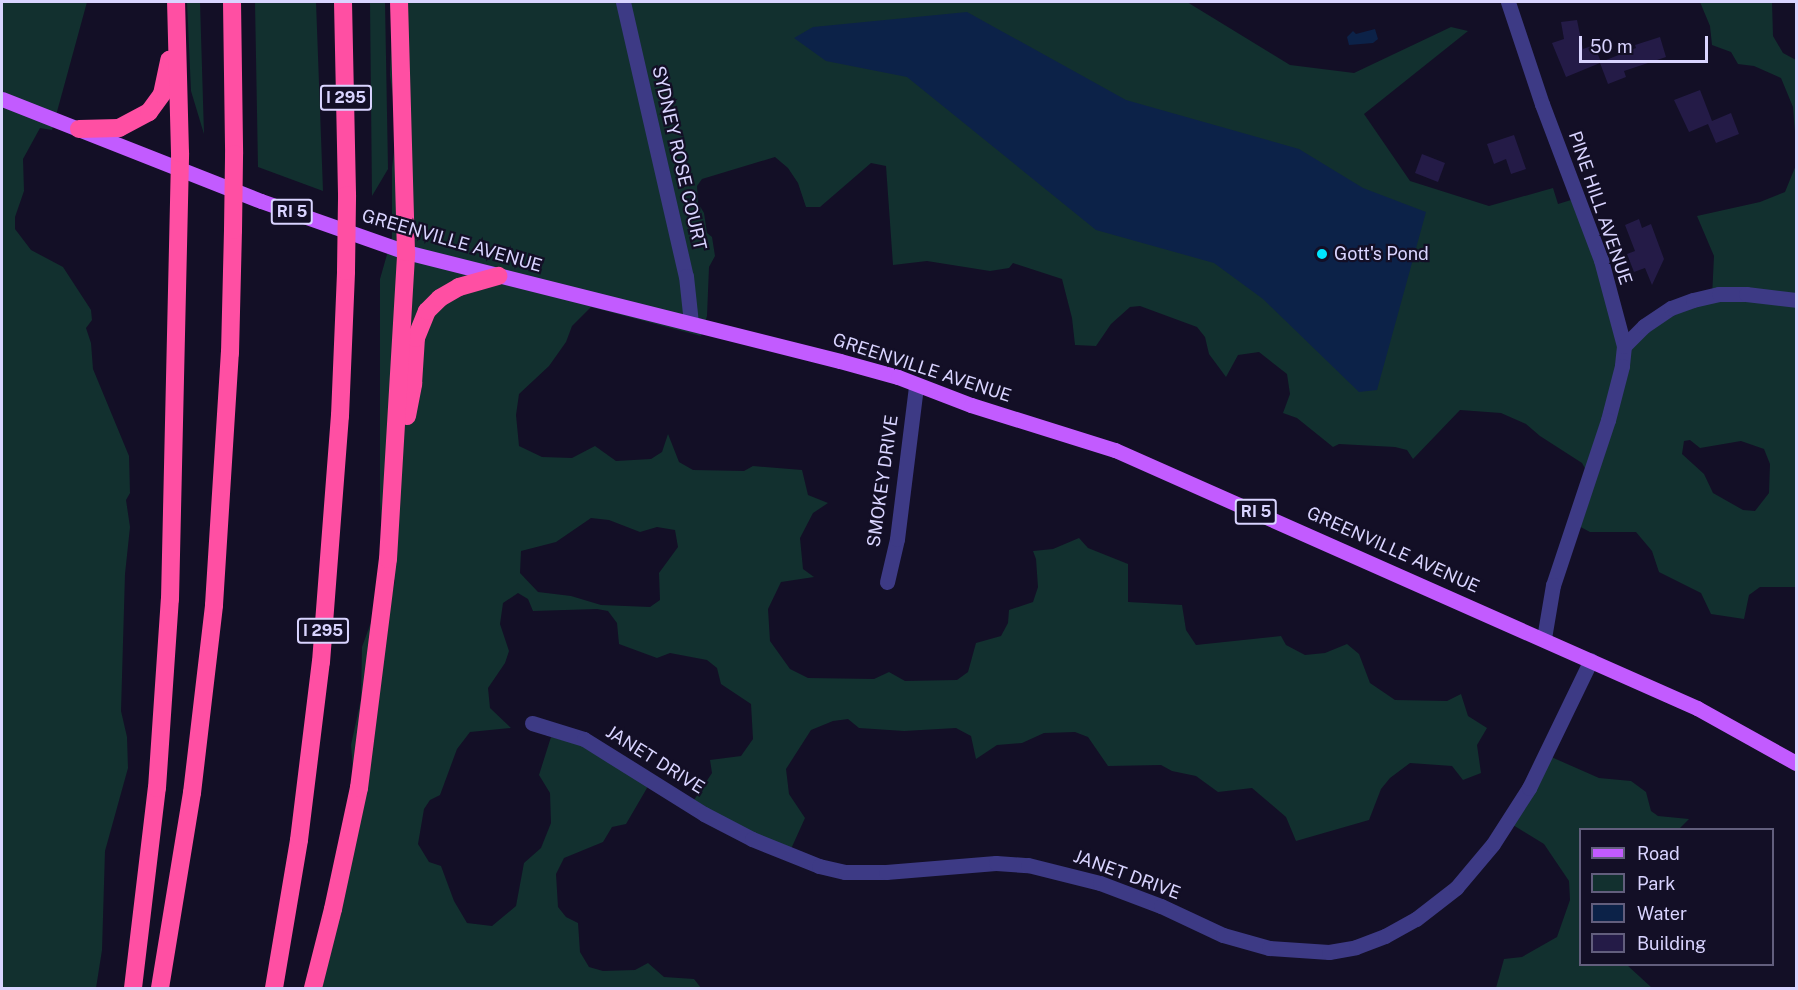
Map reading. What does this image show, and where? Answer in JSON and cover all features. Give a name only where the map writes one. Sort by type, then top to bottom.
[{"type":"highway","points":[[79,129],[119,128],[140,119],[156,104],[162,94],[168,74],[168,2]]},
{"type":"highway","points":[[133,988],[150,852],[166,665],[180,169],[176,2]]},
{"type":"highway","points":[[160,988],[192,793],[214,604],[231,352],[234,154],[232,2]]},
{"type":"highway","name":"I 295","points":[[274,988],[300,829],[320,673],[339,437],[347,195],[343,2]]},
{"type":"highway","points":[[313,988],[347,848],[369,726],[388,560],[406,252],[399,2]]},
{"type":"highway","points":[[396,446],[411,404],[416,338],[422,319],[433,303],[447,293],[471,282],[498,276]]},
{"type":"main road","name":"GREENVILLE AVENUE","points":[[2,99],[180,169],[406,252],[869,369],[1115,450],[1544,638],[1697,708],[1797,763]]},
{"type":"street","name":"SYDNEY ROSE COURT","points":[[622,2],[686,276],[692,323]]},
{"type":"street","name":"PINE HILL AVENUE","points":[[1508,2],[1542,104],[1601,260],[1624,346],[1622,366],[1608,420],[1553,585],[1544,638]]},
{"type":"street","points":[[1624,346],[1644,326],[1671,308],[1693,300],[1719,294],[1746,294],[1797,300]]},
{"type":"street","name":"SMOKEY DRIVE","points":[[887,582],[897,539],[916,386]]},
{"type":"street","name":"JANET DRIVE","points":[[532,723],[584,739],[704,814],[752,839],[819,866],[845,872],[886,872],[996,863],[1028,865],[1100,883],[1161,906],[1223,935],[1269,948],[1329,952],[1356,947],[1385,936],[1416,919],[1456,888],[1493,844],[1529,788],[1591,660]]},
{"type":"green space","points":[[2,2],[87,2],[52,130],[40,128],[23,159],[24,191],[15,217],[15,229],[31,250],[63,267],[91,310],[92,320],[86,328],[91,343],[93,369],[129,456],[130,493],[126,500],[130,527],[125,574],[121,711],[127,737],[128,768],[105,851],[102,950],[96,988],[2,988]]},
{"type":"green space","points":[[187,2],[200,2],[204,134],[191,91]]},
{"type":"green space","points":[[255,2],[316,2],[323,191],[258,167]]},
{"type":"green space","points":[[370,2],[385,2],[388,169],[372,196]]},
{"type":"green space","points":[[393,2],[1187,2],[1290,65],[1354,73],[1451,27],[1468,31],[1364,114],[1410,181],[1489,206],[1553,188],[1558,204],[1571,200],[1627,338],[1712,297],[1714,256],[1697,216],[1760,202],[1785,192],[1796,165],[1796,587],[1760,587],[1749,595],[1744,619],[1711,614],[1701,593],[1659,572],[1652,551],[1636,532],[1590,532],[1575,524],[1587,472],[1582,463],[1540,436],[1526,424],[1501,413],[1460,410],[1413,459],[1407,450],[1395,447],[1339,444],[1333,447],[1297,418],[1283,413],[1290,394],[1287,374],[1259,352],[1238,355],[1226,377],[1209,354],[1205,337],[1197,327],[1140,306],[1130,307],[1111,324],[1096,346],[1075,345],[1072,318],[1062,279],[1013,263],[1009,268],[990,271],[927,261],[893,265],[886,166],[871,163],[820,207],[806,207],[798,183],[788,168],[775,157],[702,179],[697,186],[698,203],[704,213],[707,233],[712,237],[715,256],[709,267],[707,316],[701,336],[591,307],[572,326],[566,342],[549,366],[519,394],[516,415],[519,446],[542,457],[572,458],[595,446],[616,461],[651,459],[662,452],[668,434],[679,462],[693,470],[744,471],[753,466],[802,470],[808,495],[828,503],[813,513],[800,538],[803,569],[814,577],[781,582],[768,609],[770,641],[790,669],[808,678],[874,679],[889,672],[905,681],[957,680],[968,672],[976,643],[1001,636],[1008,623],[1009,610],[1033,602],[1038,587],[1036,559],[1033,551],[1053,549],[1079,538],[1088,548],[1128,564],[1128,602],[1182,605],[1186,630],[1196,645],[1281,636],[1286,645],[1305,655],[1325,653],[1347,644],[1359,654],[1370,683],[1395,700],[1447,701],[1461,694],[1468,716],[1487,728],[1477,745],[1481,773],[1463,780],[1452,766],[1410,763],[1390,778],[1381,789],[1369,820],[1296,841],[1286,817],[1252,788],[1218,792],[1196,776],[1172,771],[1161,765],[1108,766],[1088,737],[1075,732],[1044,733],[1022,743],[997,745],[976,759],[971,736],[956,728],[904,731],[859,728],[848,719],[833,721],[811,730],[786,769],[789,794],[805,818],[786,860],[690,806],[712,773],[710,760],[741,756],[753,739],[751,704],[721,684],[717,668],[707,660],[670,653],[657,658],[619,644],[617,623],[608,611],[597,609],[533,611],[528,599],[518,593],[503,603],[500,624],[509,651],[505,663],[488,688],[490,708],[511,728],[470,732],[457,749],[440,795],[430,800],[424,809],[418,844],[429,862],[441,866],[454,901],[467,923],[492,926],[516,906],[524,863],[541,848],[551,823],[550,793],[539,775],[551,737],[578,744],[647,784],[647,788],[626,824],[612,827],[603,842],[564,858],[556,874],[558,907],[566,917],[578,923],[580,952],[589,967],[603,971],[635,970],[648,963],[664,977],[694,979],[701,988],[323,988],[323,960],[353,770],[351,745],[361,699],[362,647],[370,625],[391,600],[395,580],[384,572],[380,502],[380,279],[392,237],[392,168],[397,127],[390,75]],"holes":[[[1690,440],[1700,448],[1741,441],[1764,449],[1770,464],[1769,493],[1755,511],[1743,510],[1713,493],[1704,474],[1682,454],[1684,441]],[[591,518],[609,520],[640,532],[657,527],[675,530],[678,547],[659,573],[660,600],[650,607],[601,605],[571,596],[538,592],[520,573],[521,551],[556,542]]]},
{"type":"green space","points":[[1700,2],[1772,2],[1773,36],[1783,53],[1796,60],[1796,145],[1793,107],[1781,78],[1754,66],[1738,64],[1731,52],[1712,45],[1710,26]]},
{"type":"green space","points":[[1549,756],[1599,778],[1631,781],[1646,792],[1651,811],[1658,816],[1689,819],[1680,828],[1579,828],[1579,966],[1628,966],[1652,988],[1496,988],[1504,959],[1522,957],[1557,937],[1570,900],[1569,881],[1544,844],[1513,825]]},
{"type":"water","points":[[967,12],[1126,100],[1299,149],[1363,188],[1426,212],[1377,390],[1359,392],[1263,299],[1214,263],[1096,230],[907,77],[826,61],[794,38],[813,27]]},
{"type":"water","points":[[1375,29],[1378,39],[1373,43],[1349,45],[1347,37],[1353,31],[1356,34]]},
{"type":"building","points":[[1577,20],[1583,49],[1594,45],[1601,62],[1636,48],[1635,45],[1660,37],[1666,57],[1624,71],[1626,77],[1608,84],[1600,63],[1566,77],[1552,43],[1564,39],[1561,22]]},
{"type":"building","points":[[1700,90],[1712,121],[1731,113],[1739,134],[1716,143],[1708,124],[1689,132],[1674,100]]},
{"type":"building","points":[[1514,135],[1526,169],[1511,174],[1506,159],[1494,164],[1487,144]]},
{"type":"building","points":[[1422,154],[1445,163],[1438,182],[1415,173]]},
{"type":"building","points":[[1639,219],[1642,228],[1651,224],[1664,259],[1652,285],[1645,268],[1634,272],[1627,254],[1635,251],[1625,225]]},
{"type":"place","name":"Gott's Pond","points":[[1322,254]]}]
